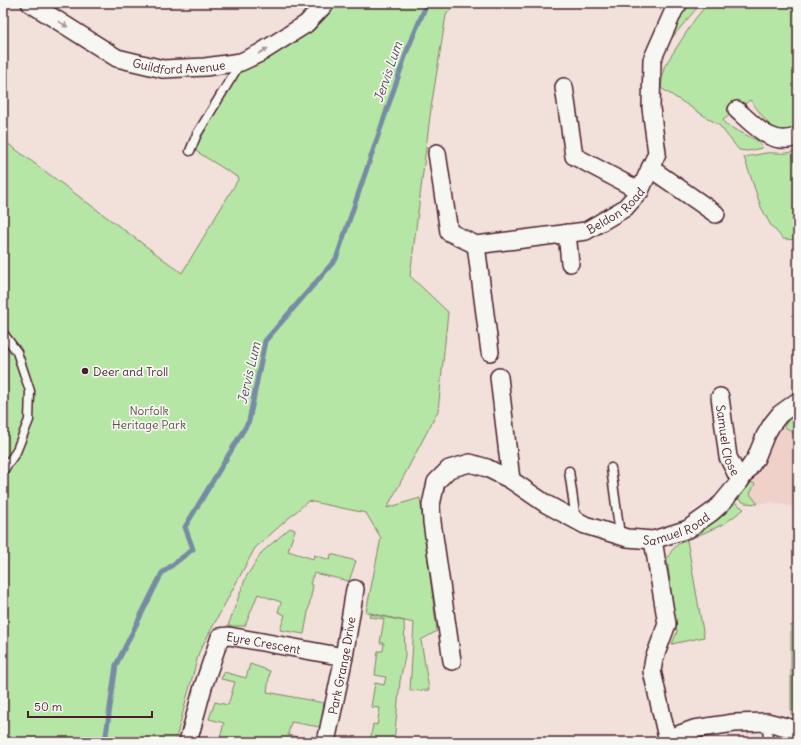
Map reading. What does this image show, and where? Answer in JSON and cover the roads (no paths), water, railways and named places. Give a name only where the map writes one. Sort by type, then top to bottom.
[{"type":"street","name":"Guildford Avenue","points":[[30,3],[117,58],[163,69],[205,67],[241,62],[260,53],[306,24],[326,3]]},
{"type":"street","name":"Beldon Road","points":[[476,245],[586,231],[625,208],[640,192],[657,153],[651,108],[652,60],[674,10],[680,3]]},
{"type":"street","points":[[564,87],[574,156],[640,192]]},
{"type":"street","points":[[737,110],[767,136],[778,139],[798,136]]},
{"type":"street","points":[[437,153],[449,232],[476,245],[490,352]]},
{"type":"street","points":[[650,168],[716,214]]},
{"type":"street","points":[[567,233],[570,263]]},
{"type":"street","points":[[499,377],[511,480]]},
{"type":"street","name":"Samuel Close","points":[[720,397],[728,457],[740,482]]},
{"type":"street","name":"Samuel Road","points":[[452,662],[430,505],[436,482],[450,469],[470,463],[487,468],[511,480],[546,504],[585,525],[627,538],[653,540],[688,529],[722,503],[740,482],[756,458],[764,436],[772,424],[780,414],[798,401]]},
{"type":"street","points":[[653,540],[667,624],[654,659],[652,671],[668,740],[694,729],[734,723],[767,722],[798,730]]},
{"type":"street","name":"Park Grange Drive","points":[[326,742],[344,657],[355,589]]},
{"type":"street","name":"Eyre Crescent","points":[[188,742],[203,687],[220,637],[229,636],[344,657]]},
{"type":"lane","points":[[190,151],[198,134],[241,62]]},
{"type":"lane","points":[[3,333],[17,352],[30,392],[29,420],[16,452],[3,471]]},
{"type":"lane","points":[[611,468],[620,536]]},
{"type":"lane","points":[[569,471],[576,520]]},
{"type":"lane","points":[[767,722],[768,742]]},
{"type":"waterway","name":"Jervis Lum","points":[[105,742],[116,665],[162,573],[193,549],[185,527],[249,421],[265,341],[336,259],[407,51],[427,3]]},
{"type":"place","name":"Deer and Troll","points":[[85,371]]},
{"type":"park label","name":"Norfolk Heritage Park","points":[[149,417]]}]
